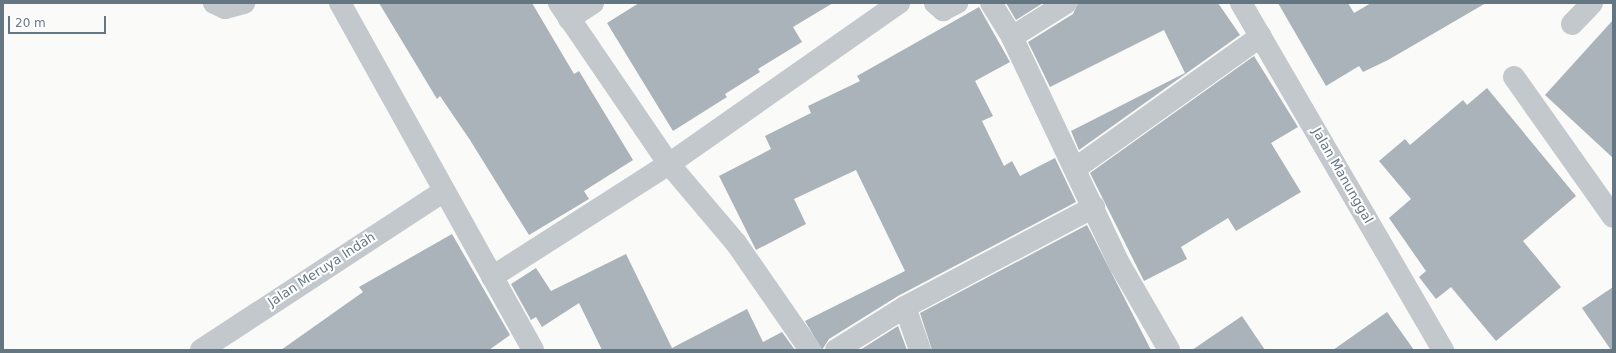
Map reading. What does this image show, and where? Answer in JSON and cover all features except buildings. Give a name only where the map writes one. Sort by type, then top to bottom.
[{"type":"street","points":[[214,3],[225,8],[244,3]]},
{"type":"street","points":[[340,3],[533,350]]},
{"type":"street","points":[[593,3],[564,11],[669,164],[736,243],[810,350]]},
{"type":"street","points":[[492,278],[669,164],[899,3]]},
{"type":"street","points":[[935,3],[943,10],[957,3]]},
{"type":"street","points":[[991,3],[1012,37],[1076,168],[1120,265],[1169,350]]},
{"type":"street","points":[[1012,37],[1066,3]]},
{"type":"street","name":"Jalan Manunggal","points":[[1241,3],[1439,349]]},
{"type":"street","points":[[1572,24],[1592,3]]},
{"type":"street","points":[[1076,168],[1261,36]]},
{"type":"street","points":[[1514,77],[1613,217]]},
{"type":"street","name":"Jalan Meruya Indah","points":[[201,350],[444,191]]},
{"type":"street","points":[[836,350],[905,307],[1094,207]]},
{"type":"street","points":[[905,307],[920,350]]}]
